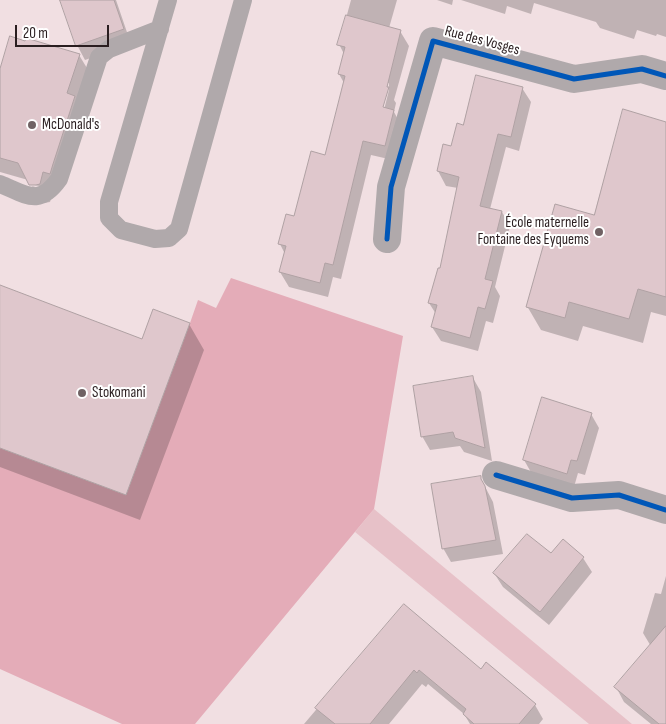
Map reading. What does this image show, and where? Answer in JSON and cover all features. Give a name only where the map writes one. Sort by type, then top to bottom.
[{"type":"street","name":"Rue des Vosges","points":[[387,239],[392,187],[433,41],[574,79],[642,69],[666,76]]},
{"type":"street","points":[[496,475],[572,498],[619,495],[666,510]]},
{"type":"lane","points":[[168,0],[109,202],[109,218],[121,230],[155,239],[169,238],[179,229],[243,0]]},
{"type":"lane","points":[[0,184],[31,197],[45,195],[54,187],[59,179],[99,57],[109,49],[160,29]]},
{"type":"shaded area","points":[[231,278],[403,336],[374,509],[195,724],[122,724],[0,669],[0,448],[126,495],[198,300],[216,308]]},
{"type":"shaded area","points":[[374,509],[632,724],[589,724],[355,532]]},
{"type":"building","points":[[60,0],[114,0],[124,29],[76,46]]},
{"type":"building","points":[[346,15],[401,30],[383,107],[394,110],[385,146],[363,141],[333,265],[325,263],[320,283],[279,272],[286,246],[278,244],[286,214],[294,216],[311,151],[325,155],[345,76],[338,74],[345,47],[337,45]]},
{"type":"building","name":"McDonald's","points":[[10,36],[25,41],[26,38],[80,54],[67,93],[75,96],[50,174],[43,172],[40,184],[36,185],[29,185],[18,163],[0,158],[0,69]]},
{"type":"building","points":[[476,75],[523,87],[511,137],[498,134],[480,206],[502,211],[485,279],[493,281],[485,309],[478,307],[470,338],[431,327],[437,305],[428,303],[438,268],[440,268],[459,177],[437,171],[443,144],[451,146],[457,123],[463,125]]},
{"type":"building","points":[[623,109],[666,122],[666,297],[638,289],[629,319],[569,302],[565,318],[526,307],[555,204],[594,215]]},
{"type":"building","name":"Stokomani","points":[[0,285],[142,339],[153,309],[190,323],[126,495],[0,448]]},
{"type":"building","points":[[473,376],[485,448],[455,438],[453,432],[421,437],[413,386]]},
{"type":"building","points":[[542,397],[592,413],[577,461],[571,460],[567,474],[523,460]]},
{"type":"building","points":[[481,476],[485,486],[496,540],[442,549],[431,484]]},
{"type":"building","points":[[527,534],[551,553],[563,539],[584,557],[540,612],[493,573]]},
{"type":"building","points":[[404,604],[481,669],[486,662],[536,704],[519,724],[474,724],[463,714],[466,709],[419,670],[417,673],[414,670],[370,724],[335,724],[315,708]]},
{"type":"building","points":[[666,626],[666,724],[659,724],[614,687]]},
{"type":"cycle path","points":[[387,239],[391,187],[433,41],[574,79],[642,69],[666,76]]},
{"type":"cycle path","points":[[496,475],[572,498],[619,495],[666,510]]},
{"type":"place","name":"McDonald's","points":[[32,125]]},
{"type":"place","name":"École maternelle Fontaine des Eyquems","points":[[599,232]]},
{"type":"place","name":"Stokomani","points":[[82,393]]}]
